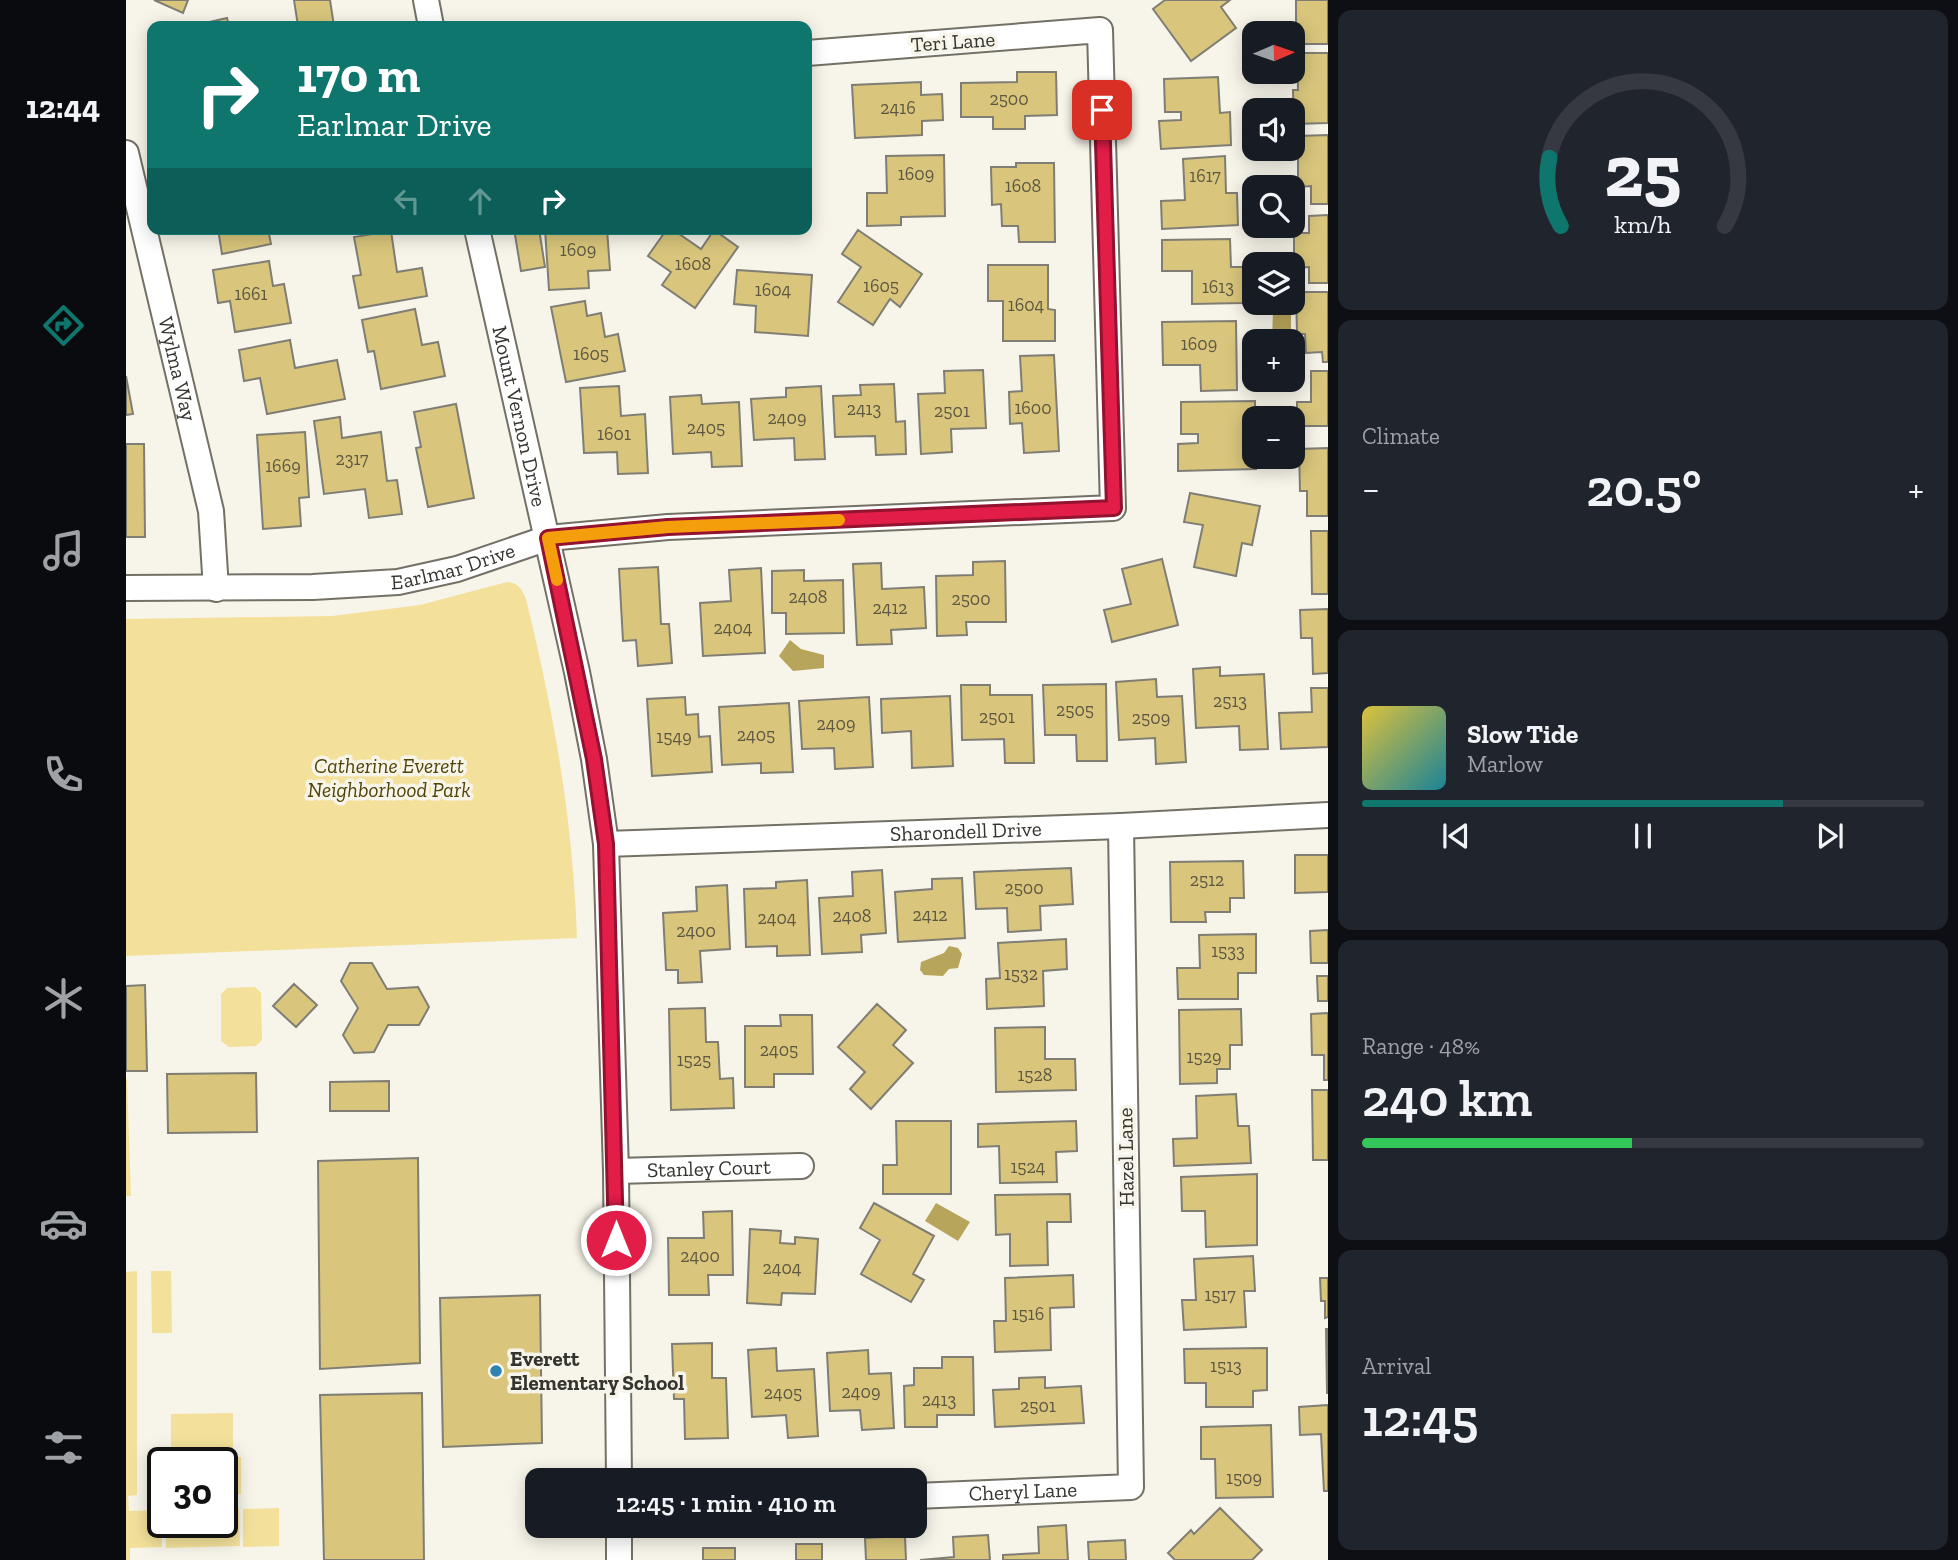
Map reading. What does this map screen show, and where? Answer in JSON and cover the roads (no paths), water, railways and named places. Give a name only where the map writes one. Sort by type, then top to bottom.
[{"type":"street","points":[[426,0],[430,21]]},
{"type":"street","name":"Teri Lane","points":[[812,53],[1100,30],[1114,508]]},
{"type":"street","name":"Wylma Way","points":[[126,153],[211,511],[215,589]]},
{"type":"street","name":"Mount Vernon Drive","points":[[478,235],[548,538],[594,759],[606,844],[616,1171],[619,1468]]},
{"type":"street","name":"Earlmar Drive","points":[[126,589],[215,589],[398,582],[457,569],[548,538],[668,527],[1114,508]]},
{"type":"street","name":"Sharondell Drive","points":[[606,844],[1121,826],[1328,815]]},
{"type":"street","name":"Hazel Lane","points":[[1121,826],[1131,1487]]},
{"type":"street","name":"Stanley Court","points":[[616,1171],[802,1166]]},
{"type":"street","name":"Cheryl Lane","points":[[927,1496],[1131,1487]]},
{"type":"street","points":[[619,1538],[619,1560]]},
{"type":"place","name":"Everett Elementary School","points":[[496,1371]]},
{"type":"park label","name":"Catherine Everett Neighborhood Park","points":[[389,778]]}]
